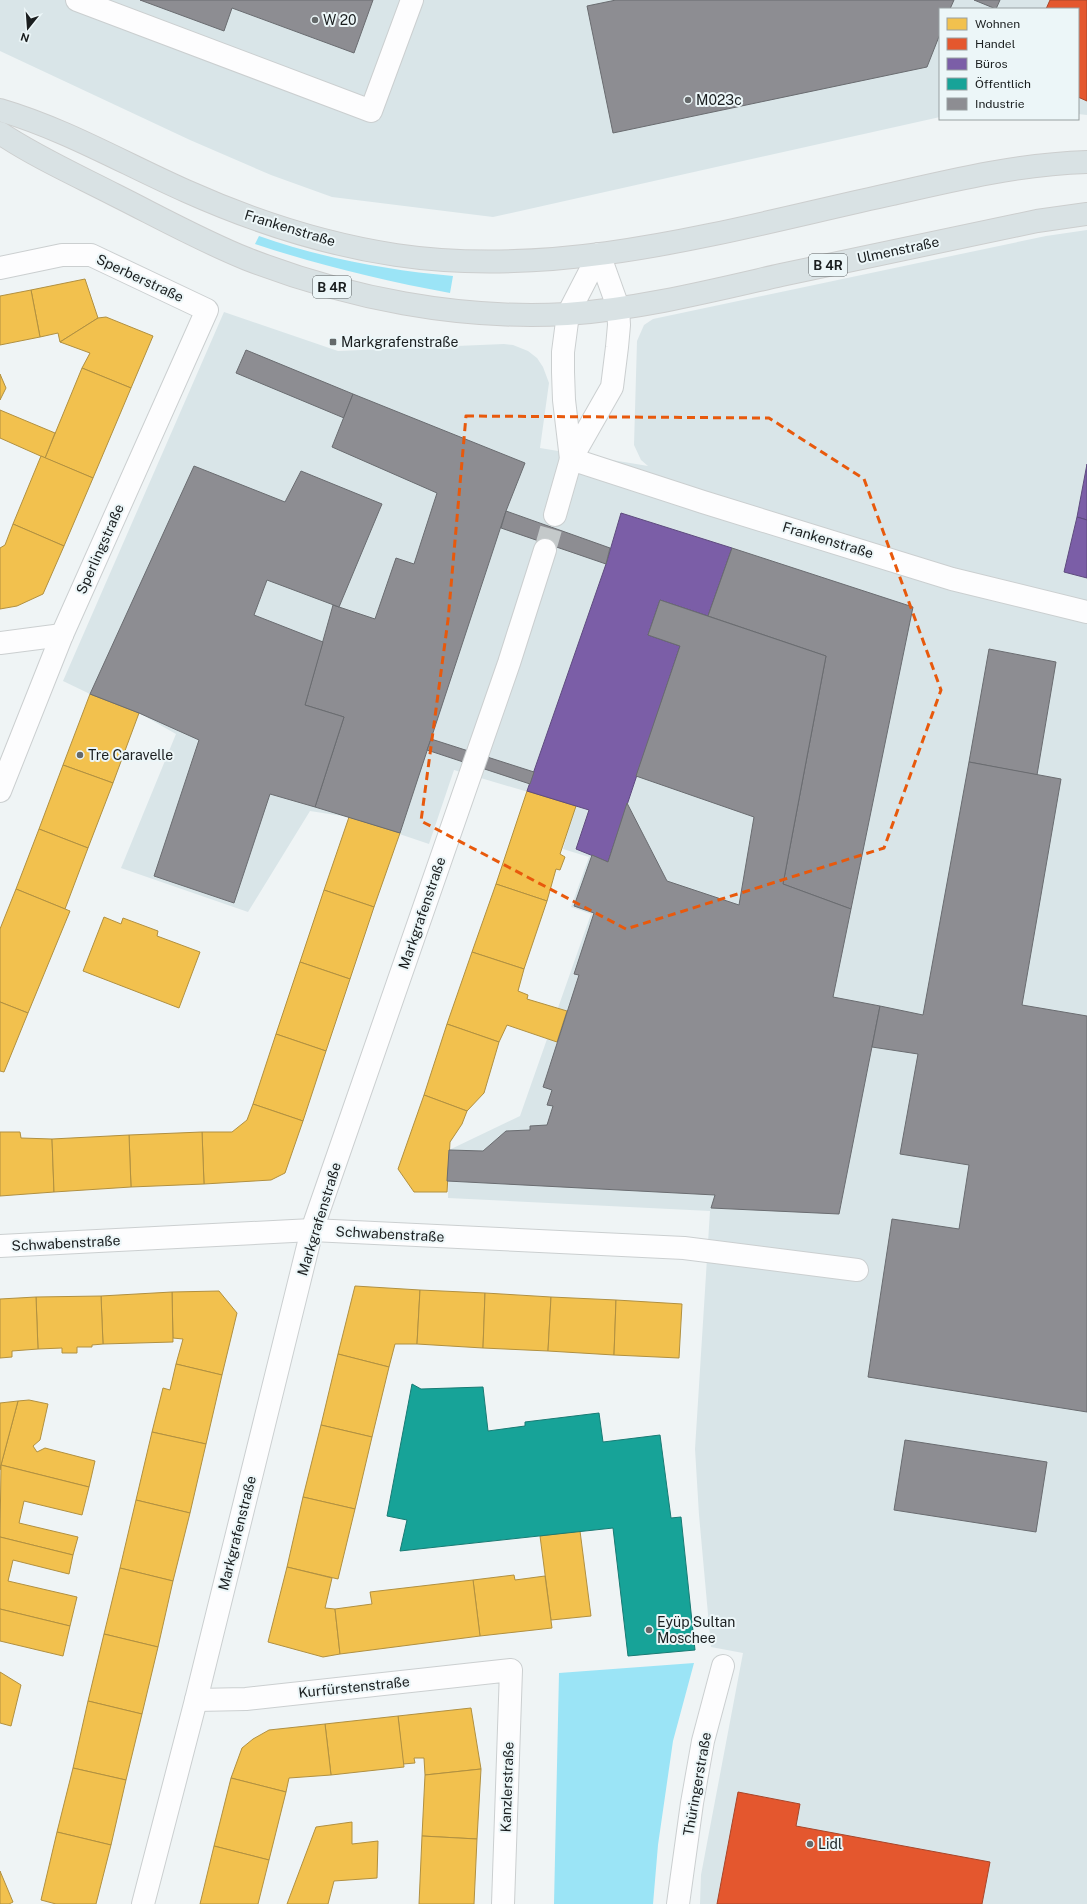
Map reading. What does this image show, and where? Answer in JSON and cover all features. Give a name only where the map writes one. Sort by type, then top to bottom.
[{"type":"main road","name":"Frankenstraße","points":[[0,110],[29,119],[190,193],[232,210],[288,230],[347,245],[396,254],[456,260],[539,260],[599,254]]},
{"type":"main road","name":"B 4R","points":[[0,133],[20,146],[189,232],[224,249],[280,270],[345,290],[417,305],[505,314],[568,314]]},
{"type":"main road","points":[[599,254],[687,239],[974,176],[1037,165],[1087,162]]},
{"type":"main road","name":"Ulmenstraße","points":[[568,314],[618,308],[677,298],[1036,221],[1087,214]]},
{"type":"street","points":[[77,0],[372,111],[412,0]]},
{"type":"street","points":[[555,515],[571,459],[612,387],[619,325],[618,308],[599,254]]},
{"type":"street","points":[[571,459],[564,400],[563,372],[563,352],[568,314],[599,254]]},
{"type":"street","name":"Sperberstraße","points":[[0,268],[62,255],[91,255],[207,310]]},
{"type":"street","name":"Sperlingstraße","points":[[0,791],[62,635],[207,310]]},
{"type":"street","name":"Frankenstraße","points":[[571,459],[703,502],[952,579],[1087,612]]},
{"type":"street","name":"Markgrafenstraße","points":[[143,1904],[196,1700],[312,1230],[509,663],[545,550]]},
{"type":"street","points":[[0,643],[62,635]]},
{"type":"street","name":"Schwabenstraße","points":[[0,1246],[312,1230],[684,1248],[857,1270]]},
{"type":"street","name":"Thüringerstraße","points":[[678,1904],[692,1803],[703,1741],[723,1666]]},
{"type":"street","name":"Kurfürstenstraße","points":[[196,1700],[246,1699],[511,1670]]},
{"type":"street","name":"Kanzlerstraße","points":[[503,1904],[511,1670]]},
{"type":"highlighted area","points":[[466,416],[769,418],[864,479],[941,690],[884,848],[626,929],[421,821],[448,620]]},
{"type":"shaded area","points":[[0,0],[1087,0],[1087,115],[1079,114],[1079,8],[939,8],[939,117],[493,217],[332,197],[271,175],[190,140],[0,51]]},
{"type":"shaded area","points":[[1087,230],[1087,1904],[700,1904],[701,1875],[743,1653],[711,1647],[699,1515],[695,1449],[710,1211],[448,1198],[449,1150],[520,1116],[591,914],[571,907],[589,857],[563,849],[575,806],[454,770],[429,844],[349,817],[310,811],[248,912],[121,868],[176,734],[139,713],[90,694],[63,681],[224,312],[338,351],[504,344],[513,345],[528,351],[537,358],[543,367],[549,383],[540,448],[648,466],[641,460],[634,445],[637,341],[644,325],[653,319],[1046,236]]},
{"type":"shaded area","points":[[259,236],[306,251],[354,262],[379,267],[453,276],[450,293],[352,272],[279,252],[255,244]]},
{"type":"shaded area","points":[[694,1663],[673,1741],[658,1845],[653,1904],[554,1904],[559,1673]]},
{"type":"building: Wohnen","points":[[85,279],[98,318],[60,342],[58,333],[40,337],[31,290]]},
{"type":"building: Wohnen","points":[[31,290],[40,337],[0,345],[0,296]]},
{"type":"building: Wohnen","points":[[106,317],[153,336],[131,388],[82,368],[90,353],[60,342],[98,318]]},
{"type":"building: Wohnen","points":[[82,368],[131,388],[93,478],[45,458]]},
{"type":"building: Wohnen","points":[[0,374],[6,388],[0,400]]},
{"type":"building: Wohnen","points":[[0,410],[55,433],[45,458],[0,438]]},
{"type":"building: Wohnen","points":[[41,456],[93,478],[64,546],[13,524]]},
{"type":"building: Wohnen","points":[[13,524],[64,546],[43,594],[17,606],[0,609],[0,548],[5,545]]},
{"type":"building: Wohnen","points":[[90,694],[139,713],[113,783],[63,765]]},
{"type":"building: Wohnen","points":[[63,765],[113,783],[88,848],[39,829]]},
{"type":"building: Wohnen","points":[[527,791],[576,806],[560,854],[565,857],[560,870],[556,869],[547,901],[496,884]]},
{"type":"building: Wohnen","points":[[349,817],[400,833],[374,907],[324,890]]},
{"type":"building: Wohnen","points":[[39,829],[88,848],[65,909],[16,889]]},
{"type":"building: Wohnen","points":[[496,884],[547,901],[524,969],[472,952]]},
{"type":"building: Wohnen","points":[[16,889],[70,911],[28,1013],[0,1002],[0,929]]},
{"type":"building: Wohnen","points":[[324,890],[374,907],[350,979],[300,962]]},
{"type":"building: Wohnen","points":[[104,917],[121,924],[123,918],[158,931],[157,936],[200,952],[179,1008],[83,971]]},
{"type":"building: Wohnen","points":[[472,952],[524,969],[518,991],[528,995],[527,999],[567,1011],[557,1042],[507,1025],[499,1042],[447,1024]]},
{"type":"building: Wohnen","points":[[300,962],[350,979],[326,1051],[276,1034]]},
{"type":"building: Wohnen","points":[[0,1002],[28,1013],[4,1072],[0,1071]]},
{"type":"building: Wohnen","points":[[447,1024],[499,1042],[484,1093],[467,1111],[424,1095]]},
{"type":"building: Wohnen","points":[[276,1034],[326,1051],[303,1121],[253,1104]]},
{"type":"building: Wohnen","points":[[424,1095],[467,1111],[462,1124],[450,1142],[447,1192],[414,1192],[398,1169]]},
{"type":"building: Wohnen","points":[[253,1104],[303,1121],[285,1173],[271,1180],[204,1184],[202,1132],[232,1132],[247,1120]]},
{"type":"building: Wohnen","points":[[0,1132],[20,1132],[21,1138],[52,1139],[54,1192],[0,1196]]},
{"type":"building: Wohnen","points":[[202,1132],[204,1184],[131,1187],[129,1135]]},
{"type":"building: Wohnen","points":[[129,1135],[131,1187],[54,1192],[52,1139]]},
{"type":"building: Wohnen","points":[[355,1286],[420,1290],[417,1344],[395,1344],[389,1367],[338,1354]]},
{"type":"building: Wohnen","points":[[420,1290],[485,1293],[483,1348],[417,1344]]},
{"type":"building: Wohnen","points":[[219,1291],[237,1313],[222,1375],[176,1364],[183,1339],[173,1338],[172,1292]]},
{"type":"building: Wohnen","points":[[172,1292],[173,1342],[103,1344],[101,1296]]},
{"type":"building: Wohnen","points":[[485,1293],[551,1297],[548,1351],[483,1348]]},
{"type":"building: Wohnen","points":[[101,1296],[103,1344],[92,1345],[92,1347],[77,1347],[77,1353],[62,1353],[62,1348],[38,1349],[36,1297]]},
{"type":"building: Wohnen","points":[[36,1297],[38,1349],[12,1351],[12,1357],[0,1358],[0,1299]]},
{"type":"building: Wohnen","points":[[551,1297],[616,1300],[614,1355],[548,1351]]},
{"type":"building: Wohnen","points":[[616,1300],[682,1304],[679,1358],[614,1355]]},
{"type":"building: Wohnen","points":[[338,1354],[389,1367],[372,1437],[321,1425]]},
{"type":"building: Wohnen","points":[[176,1364],[222,1375],[206,1444],[152,1432],[163,1388],[170,1390]]},
{"type":"building: Wohnen","points":[[29,1400],[48,1404],[40,1440],[33,1446],[37,1452],[45,1448],[95,1461],[89,1487],[1,1465],[18,1401]]},
{"type":"building: Wohnen","points":[[18,1401],[1,1465],[0,1470],[0,1403]]},
{"type":"building: Wohnen","points":[[321,1425],[372,1437],[355,1509],[303,1497]]},
{"type":"building: Wohnen","points":[[152,1432],[206,1444],[190,1513],[136,1500]]},
{"type":"building: Wohnen","points":[[1,1465],[89,1487],[82,1515],[24,1501],[19,1523],[78,1537],[73,1555],[0,1537]]},
{"type":"building: Wohnen","points":[[303,1497],[355,1509],[338,1579],[287,1567]]},
{"type":"building: Wohnen","points":[[136,1500],[190,1513],[173,1581],[120,1568]]},
{"type":"building: Wohnen","points":[[580,1531],[591,1616],[551,1620],[540,1536]]},
{"type":"building: Wohnen","points":[[0,1537],[73,1555],[69,1574],[13,1560],[8,1581],[77,1597],[70,1626],[0,1609]]},
{"type":"building: Wohnen","points":[[287,1567],[332,1578],[325,1608],[335,1609],[340,1654],[323,1657],[268,1642]]},
{"type":"building: Wohnen","points":[[120,1568],[173,1581],[158,1647],[104,1634]]},
{"type":"building: Wohnen","points":[[514,1575],[515,1580],[545,1576],[552,1628],[480,1636],[473,1580]]},
{"type":"building: Wohnen","points":[[473,1580],[480,1636],[340,1654],[335,1609],[372,1604],[370,1592]]},
{"type":"building: Wohnen","points":[[0,1609],[70,1626],[63,1656],[0,1641]]},
{"type":"building: Wohnen","points":[[104,1634],[158,1647],[142,1714],[88,1701]]},
{"type":"building: Wohnen","points":[[0,1672],[21,1685],[11,1726],[0,1723]]},
{"type":"building: Wohnen","points":[[88,1701],[142,1714],[126,1780],[73,1768]]},
{"type":"building: Wohnen","points":[[471,1708],[481,1769],[425,1775],[424,1758],[414,1758],[415,1763],[403,1764],[398,1716]]},
{"type":"building: Wohnen","points":[[398,1716],[404,1767],[331,1775],[325,1724]]},
{"type":"building: Wohnen","points":[[325,1724],[331,1775],[289,1778],[286,1792],[231,1778],[242,1748],[253,1739],[269,1730]]},
{"type":"building: Wohnen","points":[[73,1768],[126,1780],[111,1845],[57,1832]]},
{"type":"building: Wohnen","points":[[481,1769],[477,1839],[422,1836],[425,1775]]},
{"type":"building: Wohnen","points":[[231,1778],[286,1792],[269,1860],[214,1846]]},
{"type":"building: Wohnen","points":[[352,1822],[352,1844],[378,1841],[377,1878],[334,1881],[328,1904],[287,1904],[316,1827]]},
{"type":"building: Wohnen","points":[[57,1832],[111,1845],[96,1904],[56,1904],[41,1900]]},
{"type":"building: Wohnen","points":[[422,1836],[477,1839],[474,1904],[419,1904]]},
{"type":"building: Wohnen","points":[[214,1846],[269,1860],[258,1904],[200,1904]]},
{"type":"building: Wohnen","points":[[0,1871],[13,1902],[9,1904],[0,1904]]},
{"type":"building: Handel","points":[[1050,0],[1087,0],[1087,101],[1079,97],[1079,8],[1046,8]]},
{"type":"building: Handel","name":"Lidl","points":[[738,1792],[800,1804],[796,1826],[990,1862],[982,1904],[717,1904]]},
{"type":"building: Büros","points":[[1087,464],[1087,520],[1077,517]]},
{"type":"building: Büros","points":[[621,513],[732,548],[708,616],[660,600],[648,635],[680,646],[608,862],[576,849],[589,810],[527,791],[606,564]]},
{"type":"building: Büros","points":[[1077,517],[1087,520],[1087,578],[1064,572]]},
{"type":"building: Öffentlich","points":[[412,1384],[421,1389],[483,1387],[488,1431],[525,1426],[525,1422],[599,1413],[603,1442],[660,1435],[671,1518],[681,1517],[695,1650],[628,1656],[613,1528],[400,1551],[407,1520],[387,1516]]},
{"type":"building: Industrie","name":"W 20","points":[[140,0],[373,0],[354,53],[232,8],[224,31]]},
{"type":"building: Industrie","name":"M023c","points":[[616,0],[954,0],[950,8],[939,8],[939,37],[927,67],[613,133],[587,6]]},
{"type":"building: Industrie","points":[[974,0],[1000,0],[996,8]]},
{"type":"building: Industrie","points":[[246,350],[353,394],[344,418],[236,373]]},
{"type":"building: Industrie","points":[[353,394],[525,463],[506,511],[400,833],[315,807],[344,717],[305,705],[333,605],[375,619],[396,558],[414,564],[437,493],[332,447]]},
{"type":"building: Industrie","points":[[194,466],[285,502],[301,471],[382,504],[339,607],[267,580],[254,615],[323,642],[305,705],[344,717],[315,807],[270,794],[234,903],[154,876],[199,740],[139,713],[90,694]]},
{"type":"building: Industrie","points":[[506,511],[610,548],[606,564],[501,528]]},
{"type":"building: Industrie","points":[[732,548],[913,607],[851,909],[783,884],[826,656],[708,616]]},
{"type":"building: Industrie","points":[[660,600],[826,656],[783,884],[851,909],[833,997],[880,1006],[839,1214],[711,1208],[715,1195],[447,1181],[449,1150],[483,1151],[506,1131],[530,1130],[530,1126],[547,1125],[553,1106],[547,1105],[552,1090],[543,1087],[579,975],[574,974],[594,913],[574,906],[592,855],[608,862],[627,803],[667,881],[739,905],[754,817],[636,776],[680,646],[648,635]]},
{"type":"building: Industrie","points":[[989,649],[1056,662],[1037,775],[969,762]]},
{"type":"building: Industrie","points":[[431,739],[534,772],[530,784],[427,750]]},
{"type":"building: Industrie","points":[[969,762],[1061,779],[1022,1005],[1087,1016],[1087,1412],[868,1377],[892,1219],[959,1229],[969,1165],[900,1154],[918,1054],[872,1047],[880,1006],[923,1015]]},
{"type":"building: Industrie","points":[[905,1440],[1047,1462],[1036,1532],[894,1510]]},
{"type":"tunnel","points":[[545,550],[555,515]]},
{"type":"place","name":"W 20","points":[[315,20]]},
{"type":"place","name":"M023c","points":[[688,100]]},
{"type":"place","name":"Markgrafenstraße","points":[[333,342]]},
{"type":"place","name":"Tre Caravelle","points":[[80,755]]},
{"type":"place","name":"Eyüp Sultan Moschee","points":[[649,1630]]},
{"type":"place","name":"Lidl","points":[[810,1844]]}]
